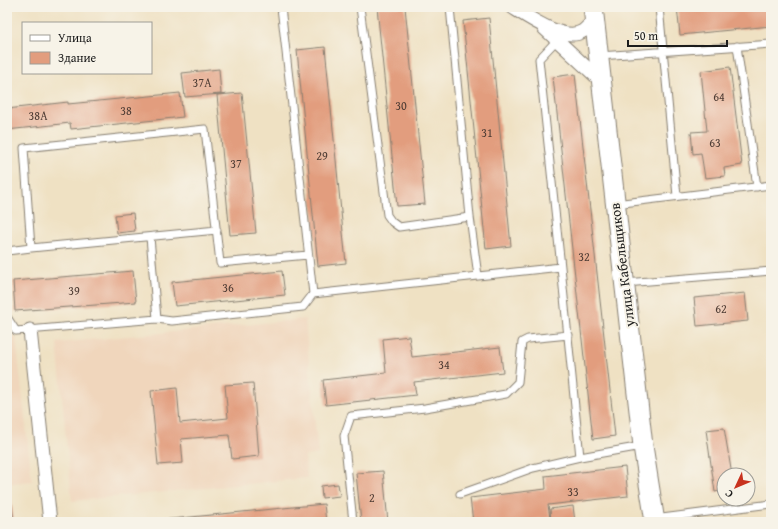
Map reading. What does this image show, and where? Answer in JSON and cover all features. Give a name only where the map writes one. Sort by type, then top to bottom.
[{"type":"street","points":[[512,7],[540,24],[559,32],[572,34],[582,32],[593,13]]},
{"type":"street","name":"улица Кабельщиков","points":[[593,13],[643,446],[654,520]]},
{"type":"street","points":[[540,24],[600,80]]},
{"type":"street","points":[[30,330],[50,522]]},
{"type":"lane","points":[[7,317],[16,331],[156,319],[172,321],[303,307],[313,294],[281,7]]},
{"type":"lane","points":[[360,7],[387,214],[392,222],[399,227],[470,217]]},
{"type":"lane","points":[[450,7],[470,217],[478,276]]},
{"type":"lane","points":[[659,7],[678,196]]},
{"type":"lane","points":[[556,40],[539,60],[569,335],[580,457]]},
{"type":"lane","points":[[597,56],[771,44]]},
{"type":"lane","points":[[737,46],[757,187]]},
{"type":"lane","points":[[31,248],[24,148],[206,129],[220,263],[308,255]]},
{"type":"lane","points":[[615,204],[771,185]]},
{"type":"lane","points":[[7,251],[217,230]]},
{"type":"lane","points":[[150,237],[156,319]]},
{"type":"lane","points":[[313,294],[561,268]]},
{"type":"lane","points":[[625,283],[771,271]]},
{"type":"lane","points":[[353,522],[344,436],[351,416],[425,408],[506,394],[518,382],[522,342],[528,339],[569,335]]},
{"type":"lane","points":[[460,494],[533,468],[580,457],[643,446]]},
{"type":"lane","points":[[654,520],[771,504]]},
{"type":"shaded area","points":[[305,319],[318,454],[305,456],[307,478],[72,501],[57,343]]},
{"type":"shaded area","points":[[7,334],[16,337],[32,481],[7,484]]},
{"type":"building","points":[[377,7],[405,7],[425,204],[397,206]]},
{"type":"building","points":[[677,7],[771,7],[771,26],[680,35]]},
{"type":"building","points":[[489,18],[511,246],[486,249],[463,21]]},
{"type":"building","points":[[325,47],[346,263],[318,266],[297,50]]},
{"type":"building","points":[[730,67],[742,165],[724,168],[725,176],[705,178],[701,153],[693,154],[691,132],[707,131],[701,71]]},
{"type":"building","points":[[219,69],[221,94],[185,97],[182,73]]},
{"type":"building","points":[[575,74],[615,436],[593,439],[553,77]]},
{"type":"building","points":[[180,93],[183,117],[71,129],[70,123],[7,130],[7,109],[68,102],[68,104]]},
{"type":"building","points":[[242,93],[256,233],[230,235],[217,95]]},
{"type":"building","points":[[133,213],[135,231],[117,233],[115,215]]},
{"type":"building","points":[[133,271],[136,302],[15,311],[13,281]]},
{"type":"building","points":[[282,271],[285,295],[175,306],[172,282]]},
{"type":"building","points":[[745,293],[748,321],[697,326],[694,298]]},
{"type":"building","points":[[409,336],[412,357],[500,347],[503,372],[414,382],[416,395],[326,405],[323,380],[386,373],[383,339]]},
{"type":"building","points":[[253,383],[259,456],[232,459],[229,435],[181,439],[183,463],[158,465],[151,391],[177,388],[180,423],[228,418],[225,385]]},
{"type":"building","points":[[724,428],[731,467],[716,467],[715,492],[706,430]]},
{"type":"building","points":[[625,467],[628,496],[548,505],[550,518],[515,522],[473,522],[470,498],[546,489],[545,476]]},
{"type":"building","points":[[383,471],[388,522],[361,522],[356,473]]},
{"type":"building","points":[[338,484],[340,496],[322,498],[321,486]]},
{"type":"building","points":[[11,499],[14,522],[7,522],[7,500]]},
{"type":"building","points":[[324,504],[326,522],[150,522],[150,521]]},
{"type":"building","points":[[573,506],[575,522],[551,522],[550,509]]}]
